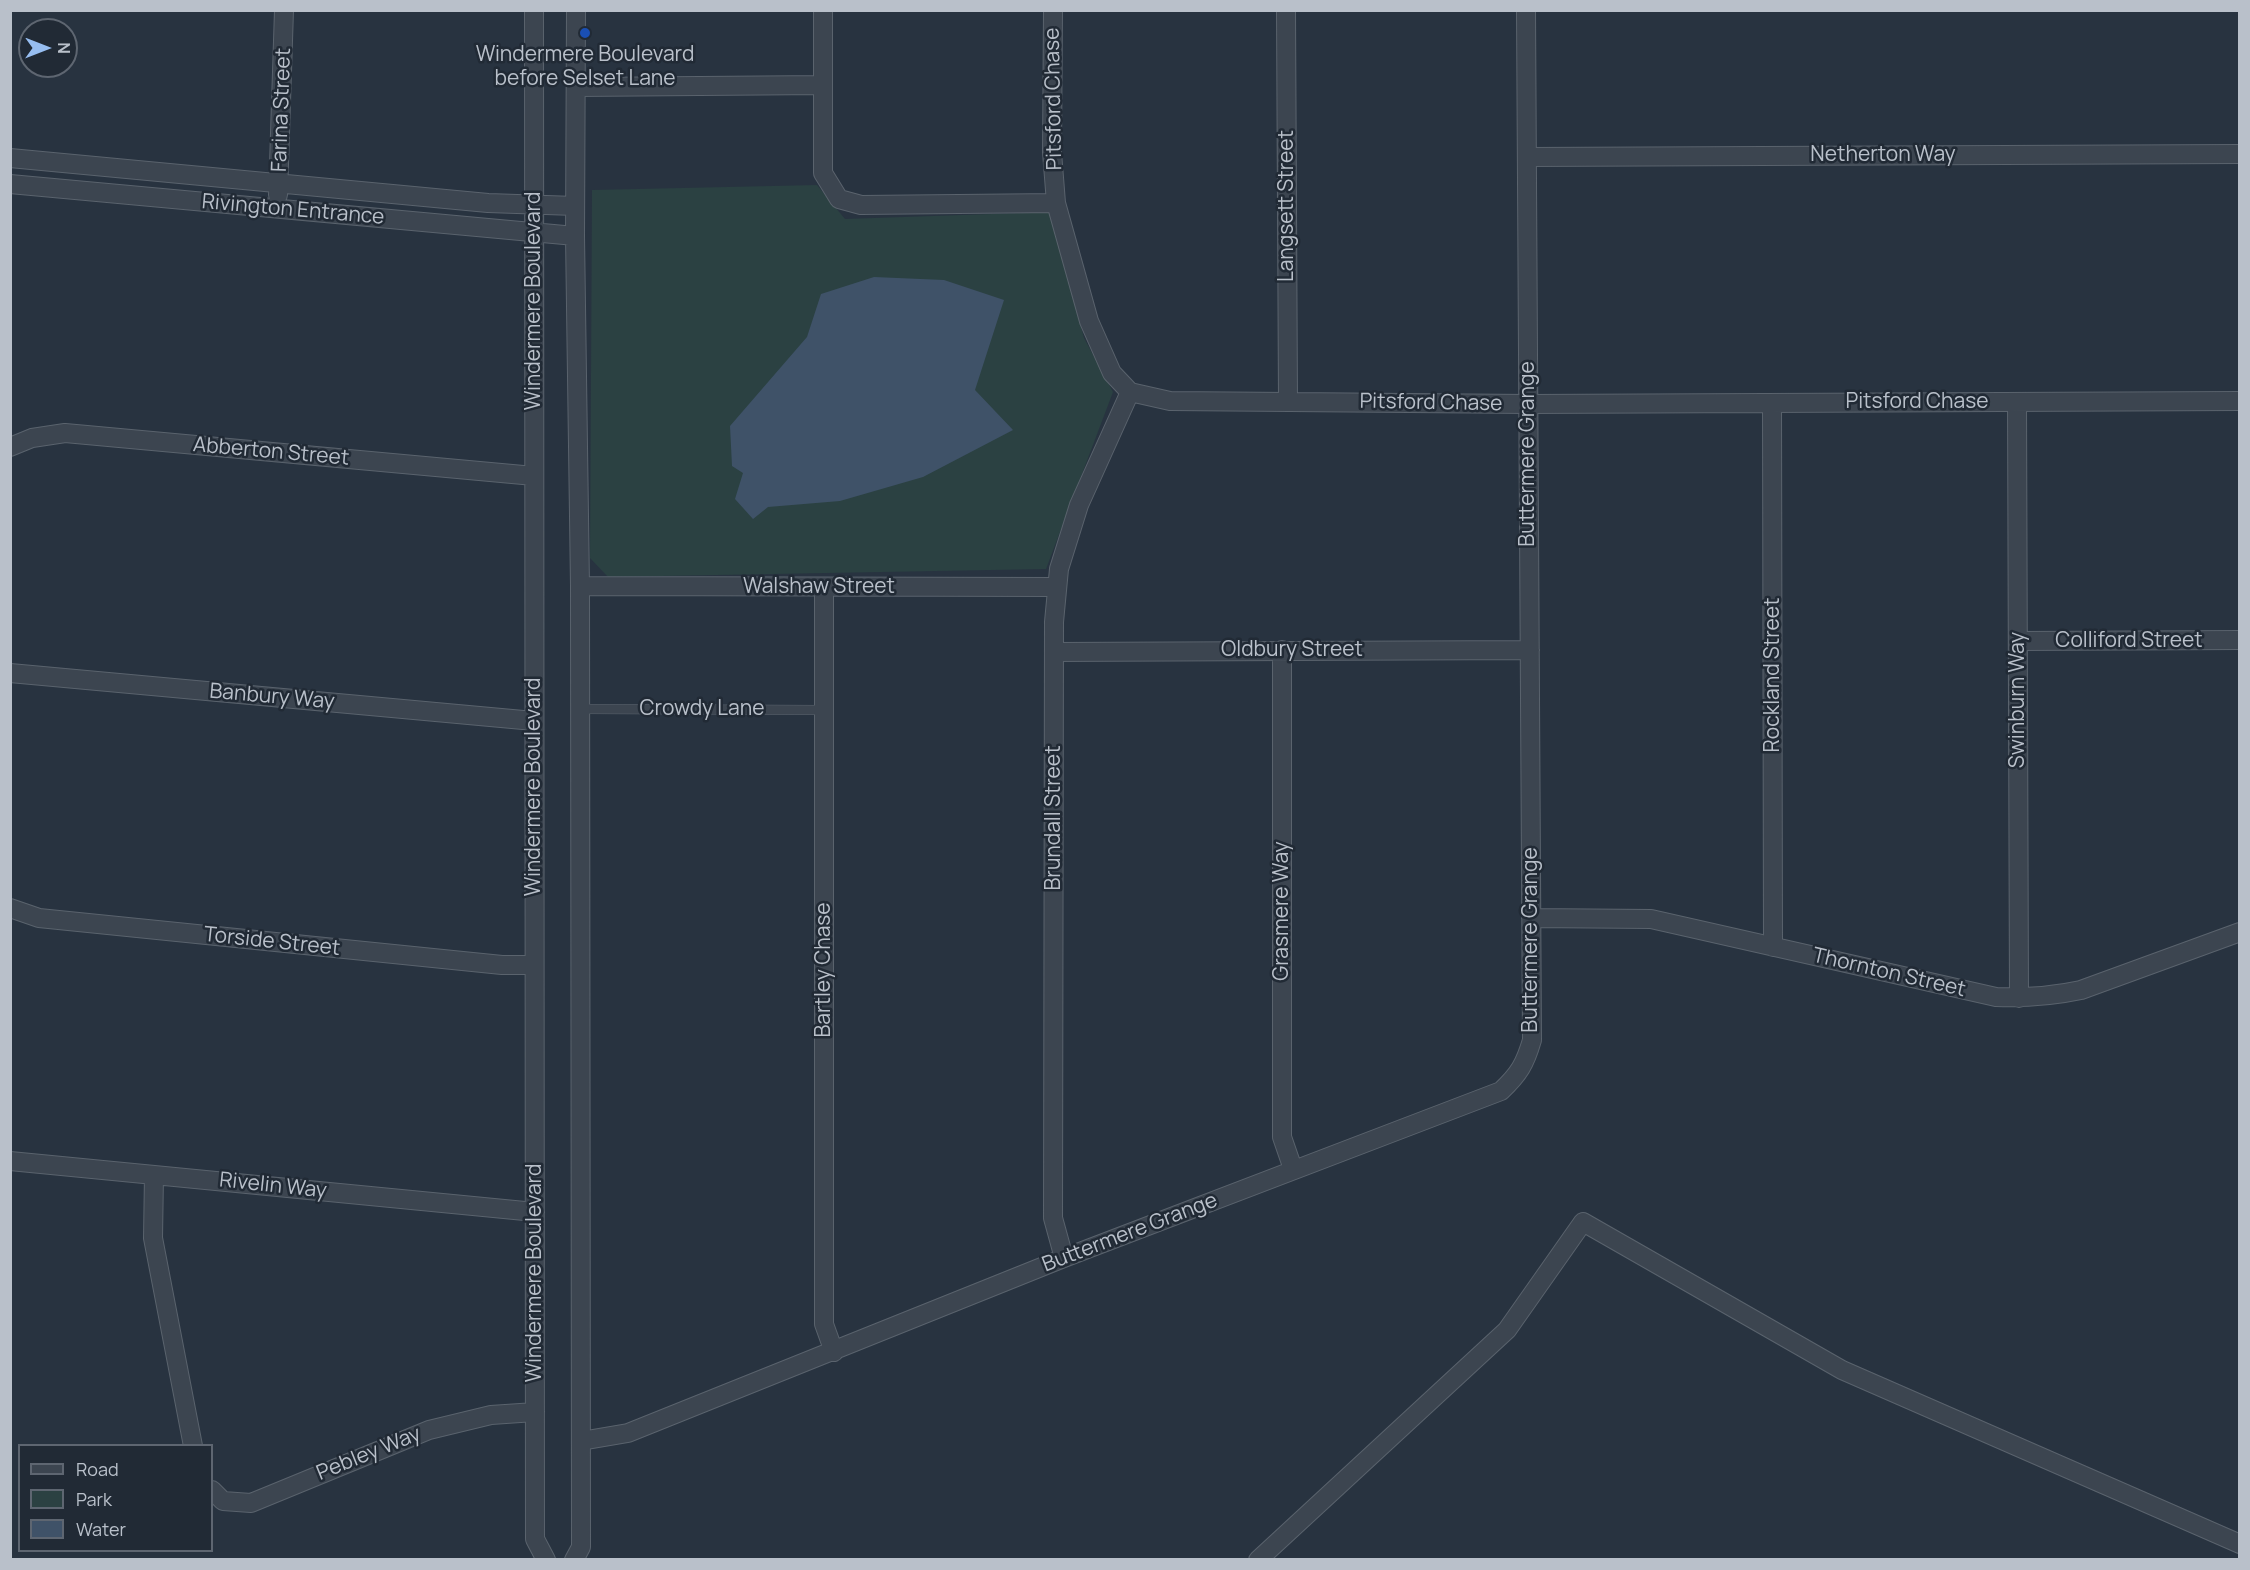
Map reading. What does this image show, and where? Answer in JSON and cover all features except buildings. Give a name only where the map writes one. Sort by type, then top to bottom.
[{"type":"street","name":"Farina Street","points":[[278,209],[285,10]]},
{"type":"street","name":"Windermere Boulevard","points":[[534,10],[535,1539],[546,1560]]},
{"type":"street","name":"Windermere Boulevard","points":[[574,1560],[581,1547],[580,586],[575,236],[576,10]]},
{"type":"street","points":[[823,10],[823,173],[839,199],[861,205],[1056,203]]},
{"type":"street","name":"Pitsford Chase","points":[[1053,10],[1052,152],[1056,203],[1089,321],[1112,373],[1130,392],[1170,401],[1528,404],[2240,401]]},
{"type":"street","name":"Langsett Street","points":[[1286,10],[1287,402]]},
{"type":"street","name":"Buttermere Grange","points":[[581,1441],[628,1433],[1064,1258],[1501,1091],[1518,1074],[1526,1060],[1532,1040],[1526,10]]},
{"type":"street","points":[[576,87],[823,86]]},
{"type":"street","name":"Netherton Way","points":[[1527,157],[2240,154]]},
{"type":"street","name":"Rivington Entrance","points":[[10,158],[488,203],[575,206]]},
{"type":"street","name":"Rivington Entrance","points":[[10,184],[575,236]]},
{"type":"street","name":"Brundall Street","points":[[1064,1258],[1053,1218],[1054,652],[1057,587],[1059,569],[1079,505],[1130,392]]},
{"type":"street","name":"Swinburn Way","points":[[2017,402],[2019,998]]},
{"type":"street","name":"Rockland Street","points":[[1772,403],[1773,947]]},
{"type":"street","name":"Abberton Street","points":[[10,447],[32,438],[65,433],[534,476]]},
{"type":"street","name":"Walshaw Street","points":[[580,586],[1057,587]]},
{"type":"street","name":"Bartley Chase","points":[[824,586],[824,1324],[834,1352]]},
{"type":"street","name":"Colliford Street","points":[[2018,642],[2240,640]]},
{"type":"street","name":"Grasmere Way","points":[[1282,650],[1282,1137],[1293,1169]]},
{"type":"street","name":"Oldbury Street","points":[[1054,652],[1530,650]]},
{"type":"street","name":"Banbury Way","points":[[10,673],[534,721]]},
{"type":"street","name":"Torside Street","points":[[10,908],[39,918],[502,965],[534,965]]},
{"type":"street","name":"Thornton Street","points":[[1531,918],[1651,919],[1996,997],[2019,998],[2058,995],[2081,990],[2240,932]]},
{"type":"street","name":"Rivelin Way","points":[[10,1161],[535,1212]]},
{"type":"street","points":[[154,1175],[153,1238],[193,1444]]},
{"type":"street","points":[[1258,1560],[1508,1330],[1583,1222],[1842,1370],[2240,1544]]},
{"type":"street","name":"Pebley Way","points":[[213,1491],[223,1501],[251,1503],[429,1430],[491,1415],[535,1412]]},
{"type":"lane","name":"Crowdy Lane","points":[[580,709],[824,710]]},
{"type":"green space","points":[[817,185],[845,219],[1050,212],[1084,338],[1113,392],[1046,569],[608,577],[590,558],[592,190]]},
{"type":"water","points":[[874,277],[944,280],[1004,300],[975,390],[1013,430],[923,477],[840,501],[768,507],[753,519],[735,499],[743,473],[732,466],[730,426],[807,337],[821,294]]},
{"type":"place","name":"Windermere Boulevard before Selset Lane","points":[[585,33]]}]
